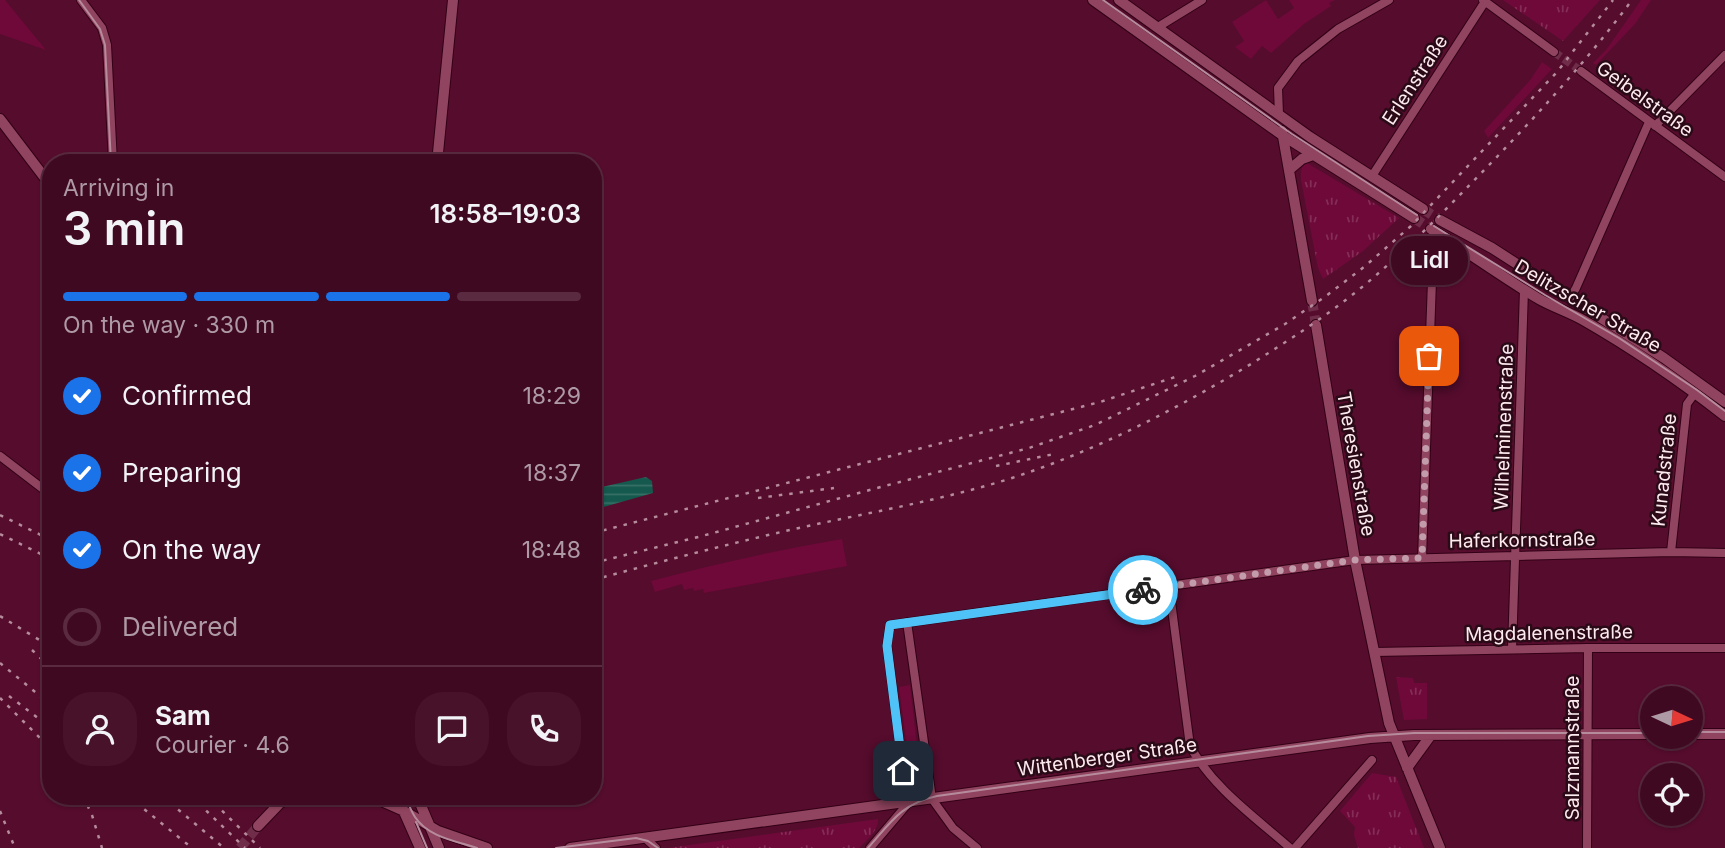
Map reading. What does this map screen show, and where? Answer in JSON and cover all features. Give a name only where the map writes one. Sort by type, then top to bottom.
[{"type":"main road","points":[[438,154],[453,0]]},
{"type":"main road","points":[[1093,0],[1282,135],[1414,218]]},
{"type":"main road","points":[[1119,0],[1279,115],[1423,209]]},
{"type":"main road","points":[[1279,115],[1312,300]]},
{"type":"main road","points":[[0,118],[42,173]]},
{"type":"main road","points":[[1289,170],[1302,159],[1313,155]]},
{"type":"main road","name":"Delitzscher Straße","points":[[1440,220],[1492,248],[1664,358],[1725,402]]},
{"type":"main road","name":"Delitzscher Straße","points":[[1431,229],[1524,290],[1618,341],[1725,416]]},
{"type":"main road","name":"Theresienstraße","points":[[1316,325],[1355,560],[1389,723],[1440,848]]},
{"type":"main road","name":"Wittenberger Straße","points":[[570,848],[1394,736],[1640,734]]},
{"type":"main road","points":[[1703,734],[1725,734]]},
{"type":"main road","points":[[1407,768],[1431,735]]},
{"type":"main road","points":[[258,826],[278,805]]},
{"type":"main road","points":[[390,805],[440,832],[487,848]]},
{"type":"main road","points":[[401,805],[420,848]]},
{"type":"main road","points":[[419,805],[424,822],[439,848]]},
{"type":"street","points":[[81,0],[101,26],[107,45],[113,154]]},
{"type":"street","points":[[1158,27],[1202,0]]},
{"type":"street","points":[[1261,102],[1278,88],[1307,53],[1338,29],[1389,0]]},
{"type":"street","points":[[1485,0],[1555,52]]},
{"type":"street","name":"Erlenstraße","points":[[1372,176],[1485,0]]},
{"type":"street","points":[[1570,298],[1652,124],[1725,55]]},
{"type":"street","name":"Geibelstraße","points":[[1581,71],[1725,177]]},
{"type":"street","points":[[1278,88],[1279,115]]},
{"type":"street","points":[[1422,558],[1433,253]]},
{"type":"street","name":"Wilhelminenstraße","points":[[1512,649],[1524,290]]},
{"type":"street","name":"Kunadstraße","points":[[1671,552],[1687,404],[1695,393]]},
{"type":"street","points":[[0,456],[42,488]]},
{"type":"street","name":"Haferkornstraße","points":[[907,622],[1355,560],[1725,553]]},
{"type":"street","points":[[1169,586],[1191,746],[1212,779],[1292,848],[1372,760]]},
{"type":"street","points":[[870,848],[909,802],[887,646],[890,625],[907,622],[932,799],[953,828],[977,848]]},
{"type":"street","name":"Salzmannstraße","points":[[1587,848],[1588,648]]},
{"type":"street","name":"Magdalenenstraße","points":[[1374,652],[1725,648]]},
{"type":"street","points":[[645,838],[656,848]]},
{"type":"green space","points":[[0,0],[5,0],[46,50],[0,34]]},
{"type":"green space","points":[[1266,0],[1278,19],[1294,8],[1289,0],[1335,0],[1271,53],[1262,46],[1251,59],[1235,47],[1244,41],[1232,22]]},
{"type":"green space","points":[[1503,0],[1600,0],[1563,41]]},
{"type":"green space","points":[[1641,0],[1651,0],[1635,24],[1596,65],[1593,63],[1606,50]]},
{"type":"green space","points":[[1542,62],[1552,69],[1488,138],[1484,131],[1531,79]]},
{"type":"green space","points":[[1307,163],[1399,218],[1363,251],[1323,279],[1318,268],[1301,180],[1302,168]]},
{"type":"green space","points":[[842,539],[847,566],[704,593],[703,589],[684,590],[682,584],[655,592],[651,581],[746,558]]},
{"type":"green space","points":[[1396,677],[1413,678],[1414,683],[1427,683],[1427,719],[1404,720]]},
{"type":"green space","points":[[910,685],[917,746],[907,747],[899,687]]},
{"type":"green space","points":[[1372,773],[1396,777],[1424,848],[1358,848],[1354,835],[1355,827],[1340,811]]},
{"type":"green space","points":[[878,819],[875,831],[859,848],[668,848]]},
{"type":"shaded area","points":[[646,477],[652,481],[653,493],[602,507],[602,487]]},
{"type":"pier","points":[[234,806],[246,816],[221,848],[202,848]]},
{"type":"tunnel","points":[[1554,52],[1581,71]]},
{"type":"tunnel","points":[[1423,209],[1440,220]]},
{"type":"tunnel","points":[[1414,218],[1431,229]]},
{"type":"tunnel","points":[[1312,301],[1316,325]]},
{"type":"tunnel","points":[[240,848],[258,826]]},
{"type":"tram line","points":[[79,0],[100,29],[105,45],[111,154]]},
{"type":"tram line","points":[[1103,0],[1292,134],[1417,215]]},
{"type":"tram line","points":[[1434,226],[1619,338],[1725,411]]},
{"type":"tram line","points":[[1703,732],[1725,732]]},
{"type":"tram line","points":[[868,848],[905,809],[937,796],[1368,736],[1414,733],[1640,733]]},
{"type":"tram line","points":[[409,805],[415,817],[427,829],[477,848]]},
{"type":"tram line","points":[[416,822],[427,848]]},
{"type":"tram line","points":[[556,848],[636,838],[648,841],[658,848]]},
{"type":"railway","points":[[602,561],[1029,448],[1095,425],[1195,376],[1285,324],[1326,296],[1411,226],[1557,72],[1613,0]]},
{"type":"railway","points":[[602,578],[1012,478],[1105,442],[1194,397],[1310,325],[1353,294],[1415,240],[1528,124],[1582,63],[1632,0]]},
{"type":"railway","points":[[602,531],[1100,402],[1175,377]]},
{"type":"railway","points":[[996,466],[1054,454]]},
{"type":"railway","points":[[758,498],[834,488]]},
{"type":"railway","points":[[0,515],[42,536]]},
{"type":"railway","points":[[0,534],[42,555]]},
{"type":"railway","points":[[0,616],[42,642]]},
{"type":"railway","points":[[32,650],[42,659]]},
{"type":"railway","points":[[0,663],[42,698]]},
{"type":"railway","points":[[9,696],[42,721]]},
{"type":"railway","points":[[0,698],[42,740]]},
{"type":"railway","points":[[87,805],[102,848]]},
{"type":"railway","points":[[139,805],[192,848]]},
{"type":"railway","points":[[173,805],[224,848]]},
{"type":"railway","points":[[200,805],[245,848]]},
{"type":"railway","points":[[216,805],[260,848]]},
{"type":"railway","points":[[0,811],[15,848]]},
{"type":"way so far","points":[[1143,590],[1355,560],[1422,558],[1429,356]]},
{"type":"place","name":"Lidl","points":[[1429,356]]},
{"type":"route","points":[[903,771],[887,646],[890,625],[1143,590]]}]
